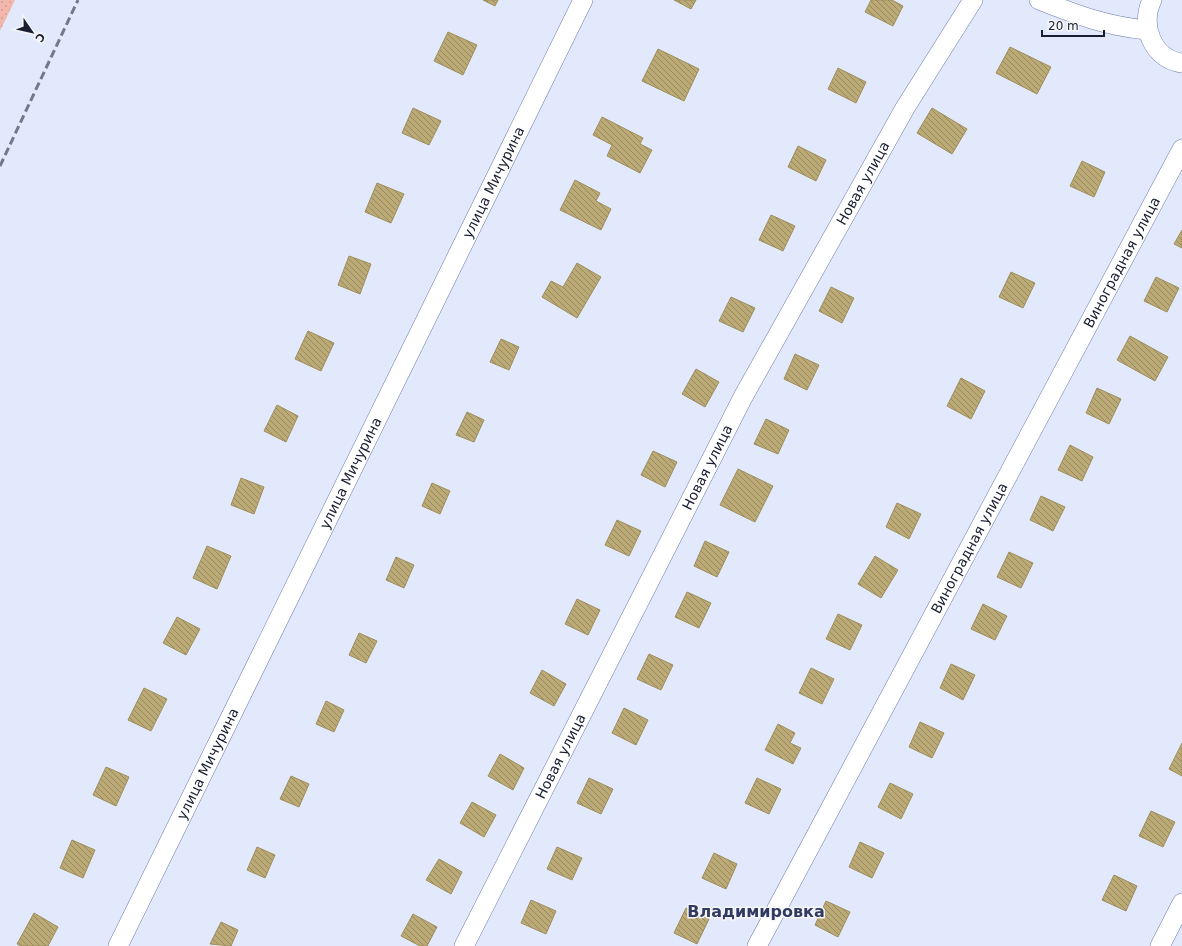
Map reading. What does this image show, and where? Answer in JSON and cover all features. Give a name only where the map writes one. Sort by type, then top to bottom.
[{"type":"street","name":"улица Мичурина","points":[[118,946],[583,0]]},
{"type":"street","name":"Новая улица","points":[[464,946],[743,397],[905,108],[973,0]]},
{"type":"street","points":[[1039,0],[1086,18],[1119,27],[1147,30]]},
{"type":"street","points":[[1152,0],[1147,15],[1147,30],[1151,41],[1158,50],[1168,58],[1182,63]]},
{"type":"street","name":"Виноградная улица","points":[[756,946],[1182,149]]},
{"type":"street","points":[[1160,946],[1182,903]]},
{"type":"shaded area","points":[[0,0],[15,0],[0,31]]},
{"type":"building","points":[[483,0],[498,0],[495,6]]},
{"type":"building","points":[[674,0],[696,0],[691,9]]},
{"type":"building","points":[[871,0],[892,0],[903,6],[893,26],[865,12]]},
{"type":"building","points":[[448,32],[477,45],[463,75],[434,61]]},
{"type":"building","points":[[1010,47],[1051,67],[1037,94],[996,73]]},
{"type":"building","points":[[658,49],[699,69],[684,101],[642,81]]},
{"type":"building","points":[[838,68],[866,82],[856,103],[828,89]]},
{"type":"building","points":[[413,108],[441,121],[429,145],[402,133]]},
{"type":"building","points":[[932,108],[967,129],[952,154],[917,133]]},
{"type":"building","points":[[602,117],[643,138],[640,144],[652,150],[640,173],[607,156],[612,145],[593,135]]},
{"type":"building","points":[[798,146],[826,160],[816,181],[788,167]]},
{"type":"building","points":[[1082,161],[1105,172],[1094,197],[1070,186]]},
{"type":"building","points":[[575,180],[600,193],[596,201],[611,209],[601,230],[560,210]]},
{"type":"building","points":[[377,183],[404,194],[391,223],[365,212]]},
{"type":"building","points":[[771,215],[795,226],[783,251],[759,240]]},
{"type":"building","points":[[1182,230],[1182,248],[1174,244]]},
{"type":"building","points":[[349,256],[371,264],[360,294],[338,285]]},
{"type":"building","points":[[577,263],[601,277],[577,318],[542,297],[551,281],[563,287]]},
{"type":"building","points":[[1011,272],[1035,283],[1023,308],[999,297]]},
{"type":"building","points":[[1156,277],[1179,288],[1167,312],[1144,301]]},
{"type":"building","points":[[831,287],[854,298],[842,323],[819,311]]},
{"type":"building","points":[[731,297],[755,308],[743,332],[719,321]]},
{"type":"building","points":[[308,331],[334,343],[321,371],[295,359]]},
{"type":"building","points":[[1130,336],[1168,357],[1155,381],[1117,360]]},
{"type":"building","points":[[501,339],[519,347],[509,370],[490,362]]},
{"type":"building","points":[[795,354],[819,365],[807,390],[784,379]]},
{"type":"building","points":[[696,369],[719,382],[705,407],[682,394]]},
{"type":"building","points":[[961,378],[985,391],[971,419],[947,406]]},
{"type":"building","points":[[1097,388],[1121,399],[1109,424],[1086,413]]},
{"type":"building","points":[[277,405],[298,416],[286,442],[264,431]]},
{"type":"building","points":[[467,412],[484,420],[474,442],[456,435]]},
{"type":"building","points":[[766,419],[789,430],[778,454],[754,444]]},
{"type":"building","points":[[1070,445],[1093,457],[1082,481],[1058,470]]},
{"type":"building","points":[[653,451],[677,462],[665,487],[641,475]]},
{"type":"building","points":[[738,469],[773,486],[755,522],[720,505]]},
{"type":"building","points":[[241,478],[264,487],[254,514],[231,505]]},
{"type":"building","points":[[432,483],[450,491],[440,514],[422,506]]},
{"type":"building","points":[[1041,496],[1065,507],[1053,531],[1030,520]]},
{"type":"building","points":[[897,503],[921,514],[909,539],[886,527]]},
{"type":"building","points":[[617,520],[641,531],[629,556],[605,545]]},
{"type":"building","points":[[705,541],[729,552],[717,577],[694,566]]},
{"type":"building","points":[[207,546],[231,556],[217,589],[193,578]]},
{"type":"building","points":[[1009,552],[1033,563],[1021,588],[997,577]]},
{"type":"building","points":[[875,556],[898,570],[881,598],[858,584]]},
{"type":"building","points":[[396,557],[414,565],[404,588],[386,580]]},
{"type":"building","points":[[687,592],[711,603],[699,628],[675,617]]},
{"type":"building","points":[[577,599],[600,610],[588,635],[565,624]]},
{"type":"building","points":[[983,604],[1007,616],[995,640],[971,629]]},
{"type":"building","points":[[838,614],[862,625],[850,650],[826,639]]},
{"type":"building","points":[[177,617],[200,629],[186,655],[163,643]]},
{"type":"building","points":[[359,633],[377,641],[366,663],[349,655]]},
{"type":"building","points":[[649,654],[673,665],[661,690],[637,679]]},
{"type":"building","points":[[951,664],[975,675],[963,700],[940,688]]},
{"type":"building","points":[[811,668],[834,679],[822,704],[799,693]]},
{"type":"building","points":[[542,670],[566,684],[554,706],[530,693]]},
{"type":"building","points":[[144,688],[167,699],[151,731],[128,720]]},
{"type":"building","points":[[326,701],[344,710],[334,732],[316,724]]},
{"type":"building","points":[[624,708],[648,720],[636,745],[612,733]]},
{"type":"building","points":[[920,722],[944,733],[932,758],[909,747]]},
{"type":"building","points":[[778,724],[795,733],[790,743],[801,748],[793,764],[765,750]]},
{"type":"building","points":[[1182,743],[1182,776],[1169,769]]},
{"type":"building","points":[[500,754],[524,768],[513,790],[488,776]]},
{"type":"building","points":[[106,767],[129,777],[116,806],[93,795]]},
{"type":"building","points":[[291,776],[309,784],[299,807],[280,799]]},
{"type":"building","points":[[589,778],[613,789],[601,814],[577,803]]},
{"type":"building","points":[[757,778],[781,789],[769,814],[745,803]]},
{"type":"building","points":[[890,783],[913,794],[901,819],[878,807]]},
{"type":"building","points":[[472,802],[496,815],[484,837],[460,823]]},
{"type":"building","points":[[1151,811],[1175,822],[1163,847],[1139,836]]},
{"type":"building","points":[[72,840],[95,850],[83,878],[60,868]]},
{"type":"building","points":[[860,842],[884,853],[872,878],[849,867]]},
{"type":"building","points":[[257,847],[275,855],[265,878],[247,870]]},
{"type":"building","points":[[557,847],[582,858],[572,880],[547,869]]},
{"type":"building","points":[[714,853],[737,864],[726,889],[702,878]]},
{"type":"building","points":[[439,859],[462,872],[451,894],[426,880]]},
{"type":"building","points":[[1114,875],[1137,886],[1126,911],[1102,900]]},
{"type":"building","points":[[531,900],[556,911],[546,934],[521,923]]},
{"type":"building","points":[[826,901],[850,912],[838,937],[815,925]]},
{"type":"building","points":[[686,908],[709,919],[697,944],[674,933]]},
{"type":"building","points":[[34,913],[58,927],[48,946],[21,946],[17,944]]},
{"type":"building","points":[[413,914],[437,927],[427,946],[420,946],[401,936]]},
{"type":"building","points":[[221,922],[238,930],[231,946],[210,944]]},
{"type":"railway","points":[[0,166],[78,0]]},
{"type":"district","name":"Владимировка","points":[[756,911]]}]
